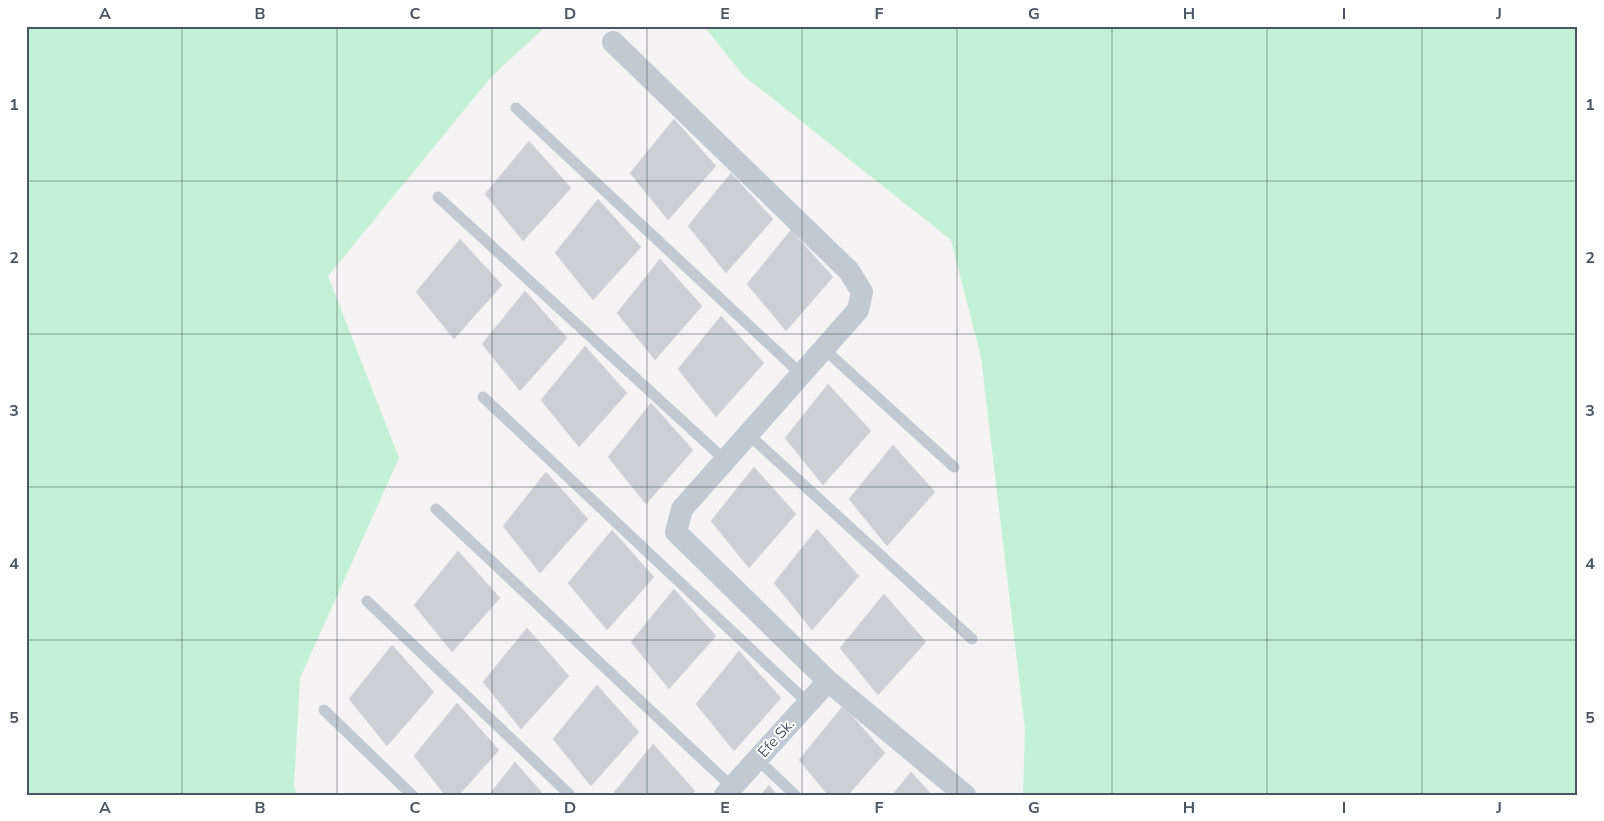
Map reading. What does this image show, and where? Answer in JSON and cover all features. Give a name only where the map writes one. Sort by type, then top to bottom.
[{"type":"street","points":[[613,42],[849,271],[862,292],[858,310],[682,509],[676,532],[828,681],[965,795]]},
{"type":"street","name":"Efe Sk.","points":[[728,791],[828,681]]},
{"type":"lane","points":[[516,108],[801,374]]},
{"type":"lane","points":[[438,197],[726,460]]},
{"type":"lane","points":[[824,349],[954,467]]},
{"type":"lane","points":[[483,398],[808,703]]},
{"type":"lane","points":[[748,434],[972,639]]},
{"type":"lane","points":[[436,509],[728,791]]},
{"type":"lane","points":[[367,601],[570,795]]},
{"type":"lane","points":[[324,710],[412,795]]},
{"type":"lane","points":[[757,759],[795,795]]},
{"type":"green space","points":[[26,26],[546,26],[492,76],[328,276],[399,458],[300,678],[294,786],[297,795],[26,795]]},
{"type":"green space","points":[[704,26],[1578,26],[1578,795],[1023,795],[1025,729],[981,357],[951,240],[743,75]]},
{"type":"building","points":[[674,119],[716,166],[668,220],[630,173]]},
{"type":"building","points":[[529,141],[571,188],[523,241],[485,194]]},
{"type":"building","points":[[731,173],[773,219],[726,273],[688,226]]},
{"type":"building","points":[[598,199],[641,247],[593,300],[555,253]]},
{"type":"building","points":[[791,230],[833,277],[786,331],[747,284]]},
{"type":"building","points":[[460,239],[502,285],[454,339],[416,292]]},
{"type":"building","points":[[660,259],[702,306],[655,360],[617,313]]},
{"type":"building","points":[[525,291],[567,338],[520,391],[482,344]]},
{"type":"building","points":[[721,316],[764,363],[716,417],[678,369]]},
{"type":"building","points":[[585,346],[627,393],[579,447],[541,400]]},
{"type":"building","points":[[828,384],[871,431],[823,485],[785,438]]},
{"type":"building","points":[[651,403],[693,450],[646,504],[608,457]]},
{"type":"building","points":[[893,445],[935,492],[887,546],[849,499]]},
{"type":"building","points":[[754,467],[796,514],[749,568],[711,521]]},
{"type":"building","points":[[546,472],[588,519],[540,573],[503,526]]},
{"type":"building","points":[[817,529],[859,576],[812,630],[774,583]]},
{"type":"building","points":[[612,530],[654,577],[607,630],[568,583]]},
{"type":"building","points":[[458,551],[500,598],[452,652],[414,605]]},
{"type":"building","points":[[674,589],[716,636],[669,689],[631,642]]},
{"type":"building","points":[[884,594],[926,642],[878,695],[840,648]]},
{"type":"building","points":[[527,628],[569,676],[521,729],[483,682]]},
{"type":"building","points":[[392,645],[434,692],[387,746],[349,699]]},
{"type":"building","points":[[739,651],[781,698],[734,751],[696,704]]},
{"type":"building","points":[[597,685],[639,732],[591,786],[553,739]]},
{"type":"building","points":[[457,703],[499,750],[459,795],[445,795],[414,756]]},
{"type":"building","points":[[843,706],[885,753],[848,795],[828,795],[799,760]]},
{"type":"building","points":[[653,744],[695,791],[692,795],[612,795]]},
{"type":"building","points":[[515,762],[544,795],[489,795]]},
{"type":"building","points":[[911,772],[932,795],[892,795]]},
{"type":"building","points":[[769,785],[777,795],[761,795]]}]
